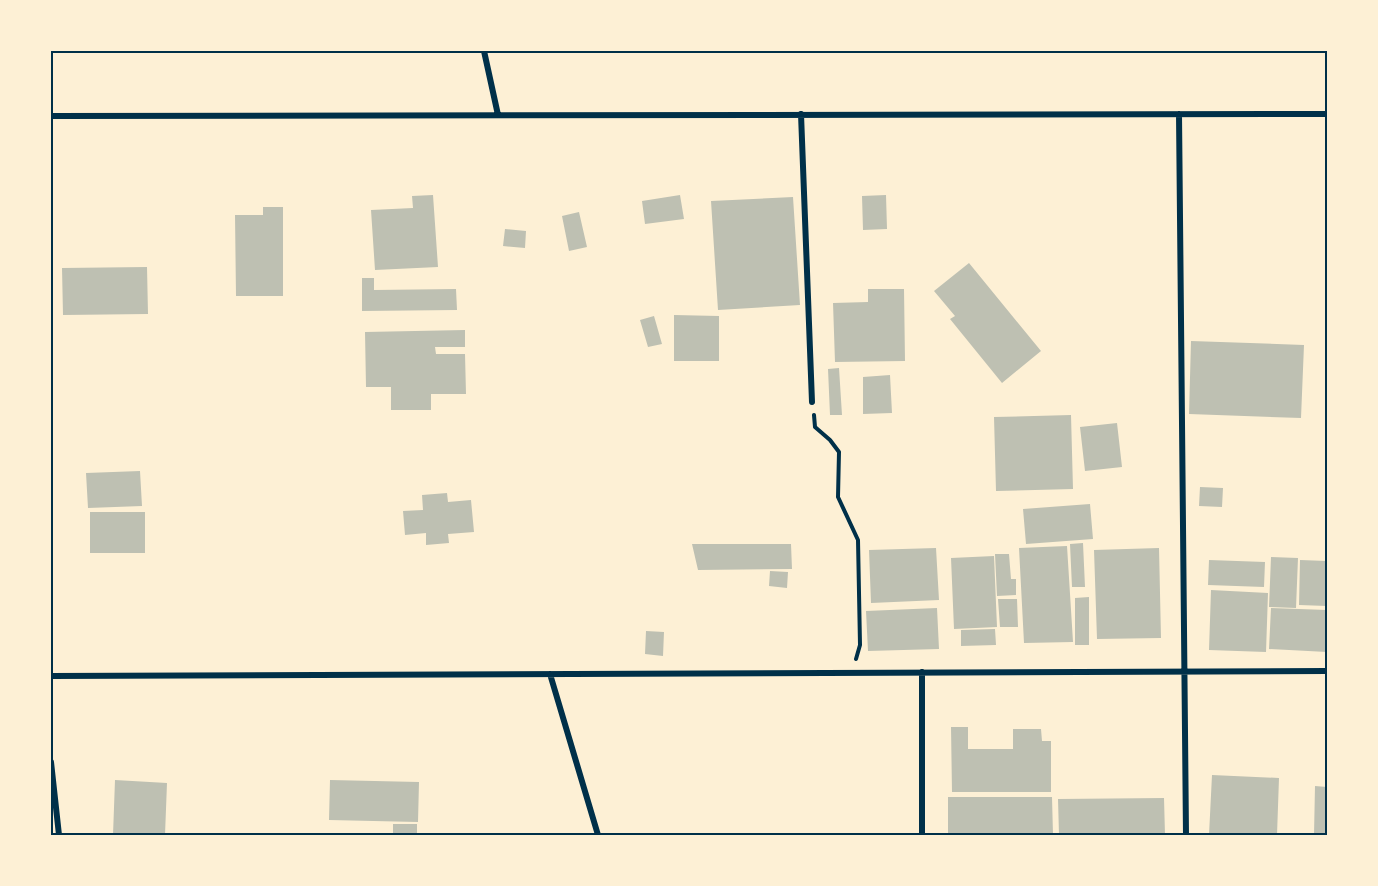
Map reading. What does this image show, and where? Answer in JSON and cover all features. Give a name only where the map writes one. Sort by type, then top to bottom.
[{"type":"street","points":[[484,51],[498,115]]},
{"type":"street","points":[[801,114],[812,402]]},
{"type":"street","points":[[1179,114],[1186,835]]},
{"type":"street","points":[[51,116],[1327,114]]},
{"type":"street","points":[[51,676],[1327,670]]},
{"type":"street","points":[[922,672],[922,835]]},
{"type":"street","points":[[550,674],[598,835]]},
{"type":"street","points":[[51,762],[59,835]]},
{"type":"path","points":[[812,402],[815,427],[830,440],[839,452],[838,497],[858,540],[860,645],[853,673]]},
{"type":"building","points":[[433,195],[438,267],[375,270],[371,210],[413,208],[412,196]]},
{"type":"building","points":[[680,195],[684,219],[645,224],[642,201]]},
{"type":"building","points":[[886,195],[887,229],[863,230],[862,196]]},
{"type":"building","points":[[793,197],[800,305],[718,310],[711,201]]},
{"type":"building","points":[[263,207],[283,207],[283,296],[236,296],[235,215],[263,215]]},
{"type":"building","points":[[579,212],[587,247],[569,251],[562,216]]},
{"type":"building","points":[[505,229],[526,231],[525,248],[503,246]]},
{"type":"building","points":[[969,263],[1041,351],[1002,383],[950,319],[955,316],[934,291]]},
{"type":"building","points":[[147,267],[148,314],[63,315],[62,268]]},
{"type":"building","points":[[362,278],[374,278],[374,290],[456,289],[457,310],[362,311]]},
{"type":"building","points":[[868,289],[904,289],[905,361],[835,362],[833,303],[868,302]]},
{"type":"building","points":[[674,315],[719,316],[719,361],[674,361]]},
{"type":"building","points":[[654,316],[662,344],[648,347],[640,320]]},
{"type":"building","points":[[465,330],[465,347],[435,347],[436,354],[465,354],[466,394],[431,394],[431,410],[391,410],[391,387],[366,387],[365,332]]},
{"type":"building","points":[[1191,341],[1304,345],[1301,418],[1189,414]]},
{"type":"building","points":[[839,368],[842,415],[830,415],[828,369]]},
{"type":"building","points":[[890,375],[892,413],[863,414],[863,377]]},
{"type":"building","points":[[1071,415],[1073,489],[996,491],[994,417]]},
{"type":"building","points":[[1117,423],[1122,467],[1085,471],[1080,427]]},
{"type":"building","points":[[140,471],[142,506],[88,508],[86,473]]},
{"type":"building","points":[[1200,487],[1223,488],[1222,507],[1199,506]]},
{"type":"building","points":[[447,493],[448,502],[471,500],[474,532],[448,534],[449,543],[426,545],[426,533],[405,535],[403,511],[423,510],[422,495]]},
{"type":"building","points":[[1090,504],[1093,539],[1026,544],[1023,509]]},
{"type":"building","points":[[90,512],[145,512],[145,553],[90,553]]},
{"type":"building","points":[[1083,543],[1085,587],[1072,587],[1070,544]]},
{"type":"building","points":[[692,544],[791,544],[792,569],[698,570]]},
{"type":"building","points":[[1067,546],[1073,642],[1024,643],[1019,548]]},
{"type":"building","points":[[936,548],[939,600],[871,603],[869,550]]},
{"type":"building","points":[[1159,548],[1161,638],[1097,639],[1094,550]]},
{"type":"building","points":[[995,554],[1009,554],[1011,579],[1016,579],[1016,595],[997,596]]},
{"type":"building","points":[[994,556],[997,627],[954,629],[951,558]]},
{"type":"building","points":[[1271,557],[1298,558],[1296,608],[1269,607]]},
{"type":"building","points":[[1209,560],[1265,562],[1264,587],[1208,585]]},
{"type":"building","points":[[1300,560],[1327,561],[1327,606],[1299,605]]},
{"type":"building","points":[[770,571],[788,572],[787,588],[769,586]]},
{"type":"building","points":[[1211,590],[1268,593],[1266,652],[1209,650]]},
{"type":"building","points":[[1089,597],[1089,645],[1075,645],[1075,598]]},
{"type":"building","points":[[998,599],[1017,599],[1018,627],[1000,627]]},
{"type":"building","points":[[937,608],[939,649],[868,651],[866,611]]},
{"type":"building","points":[[1271,608],[1327,610],[1327,652],[1269,649]]},
{"type":"building","points":[[995,629],[996,645],[961,646],[961,630]]},
{"type":"building","points":[[646,631],[664,632],[663,656],[645,654]]},
{"type":"building","points":[[951,727],[968,727],[968,749],[1013,749],[1013,729],[1041,729],[1042,741],[1051,741],[1051,792],[952,792]]},
{"type":"building","points":[[1212,775],[1279,778],[1277,835],[1209,835]]},
{"type":"building","points":[[115,780],[167,783],[165,835],[113,835]]},
{"type":"building","points":[[330,780],[419,782],[418,822],[329,820]]},
{"type":"building","points":[[1315,786],[1327,787],[1327,835],[1314,835]]},
{"type":"building","points":[[948,797],[1052,797],[1053,835],[948,835]]},
{"type":"building","points":[[1164,798],[1165,835],[1059,835],[1058,799]]},
{"type":"building","points":[[393,824],[417,824],[417,835],[393,835]]}]
